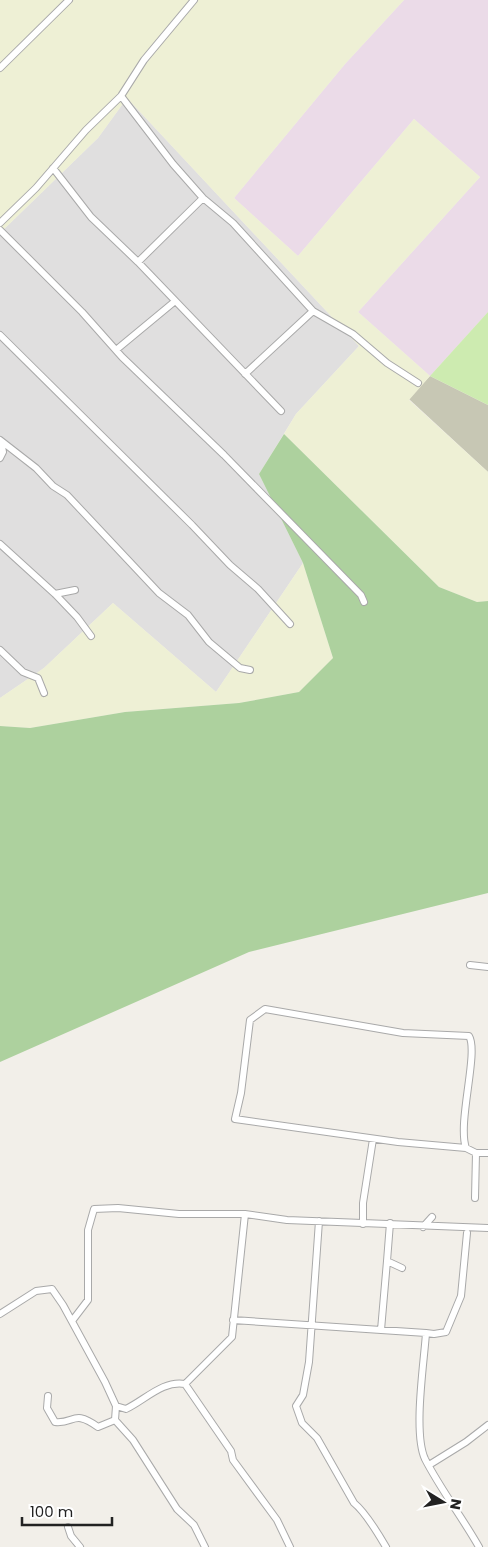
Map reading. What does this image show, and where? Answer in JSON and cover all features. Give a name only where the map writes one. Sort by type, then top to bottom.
[{"type":"street","points":[[0,68],[70,0]]},
{"type":"street","points":[[0,223],[54,168],[86,130],[121,96],[144,60],[194,0]]},
{"type":"street","points":[[121,96],[173,164],[203,198],[233,223],[313,311],[353,334],[387,363],[418,383]]},
{"type":"street","points":[[54,168],[91,218],[138,262],[174,302],[281,411]]},
{"type":"street","points":[[138,262],[203,198]]},
{"type":"street","points":[[0,230],[82,312],[116,350],[238,470],[306,541],[327,559],[361,595],[364,602]]},
{"type":"street","points":[[116,350],[174,302]]},
{"type":"street","points":[[245,374],[313,311]]},
{"type":"street","points":[[0,335],[230,565],[258,589],[290,624]]},
{"type":"street","points":[[0,458],[2,452],[1,441]]},
{"type":"street","points":[[1,441],[36,468],[53,486],[67,495],[159,593],[188,615],[209,642],[240,668],[250,670]]},
{"type":"street","points":[[0,544],[77,617],[91,636]]},
{"type":"street","points":[[54,594],[75,590]]},
{"type":"street","points":[[0,650],[23,672],[38,678],[44,693]]},
{"type":"street","points":[[470,965],[488,967]]},
{"type":"street","points":[[466,1148],[463,1141],[466,1088],[472,1049],[470,1036],[403,1033],[265,1009],[250,1020],[241,1093],[235,1119],[373,1139],[466,1148],[476,1153],[488,1153]]},
{"type":"street","points":[[363,1224],[363,1203],[373,1139]]},
{"type":"street","points":[[475,1198],[476,1153]]},
{"type":"street","points":[[72,1321],[88,1300],[88,1230],[94,1208],[118,1208],[179,1214],[244,1214],[287,1220],[363,1224],[390,1223],[423,1227],[488,1228]]},
{"type":"street","points":[[186,1384],[230,1340],[244,1214]]},
{"type":"street","points":[[423,1227],[432,1217]]},
{"type":"street","points":[[319,1221],[313,1325],[303,1395],[296,1406],[302,1423],[317,1438],[354,1503],[361,1509],[370,1526],[386,1547]]},
{"type":"street","points":[[381,1330],[390,1223]]},
{"type":"street","points":[[233,1320],[434,1334],[446,1332],[461,1296],[467,1233]]},
{"type":"street","points":[[387,1261],[402,1268]]},
{"type":"street","points":[[0,1314],[21,1299],[44,1289],[52,1290],[72,1321],[116,1406],[115,1420],[133,1440],[177,1508],[194,1525],[205,1547]]},
{"type":"street","points":[[426,1333],[420,1412],[421,1440],[425,1457],[438,1484],[479,1547]]},
{"type":"street","points":[[116,1406],[126,1409],[151,1392],[178,1382],[186,1384],[231,1451],[233,1460],[277,1520],[290,1547]]},
{"type":"street","points":[[303,1395],[312,1396]]},
{"type":"street","points":[[48,1396],[47,1408],[55,1422],[80,1418],[87,1419],[98,1427],[115,1420]]},
{"type":"street","points":[[411,1411],[420,1412]]},
{"type":"street","points":[[430,1465],[466,1442],[488,1424]]},
{"type":"street","points":[[68,1527],[70,1536],[80,1547]]},
{"type":"shaded area","points":[[0,0],[404,0],[345,64],[234,198],[298,256],[414,119],[480,177],[358,312],[430,376],[409,400],[488,472],[488,601],[477,602],[439,587],[284,434],[296,414],[359,346],[127,98],[98,138],[0,233]]},
{"type":"shaded area","points":[[404,0],[488,0],[488,312],[430,376],[358,312],[480,177],[414,119],[298,256],[234,198],[345,64]]},
{"type":"shaded area","points":[[127,98],[359,346],[296,414],[259,474],[303,563],[216,692],[113,603],[44,668],[0,698],[0,233],[98,138]]},
{"type":"shaded area","points":[[430,376],[488,405],[488,472],[409,399]]},
{"type":"shaded area","points":[[303,563],[333,658],[299,692],[239,703],[125,712],[30,728],[0,726],[0,698],[44,668],[113,603],[216,692]]},
{"type":"green space","points":[[488,312],[488,405],[430,376]]},
{"type":"green space","points":[[284,434],[439,587],[477,602],[488,601],[488,893],[249,952],[0,1062],[0,726],[30,728],[125,712],[239,703],[299,692],[333,658],[303,563],[259,474]]}]
